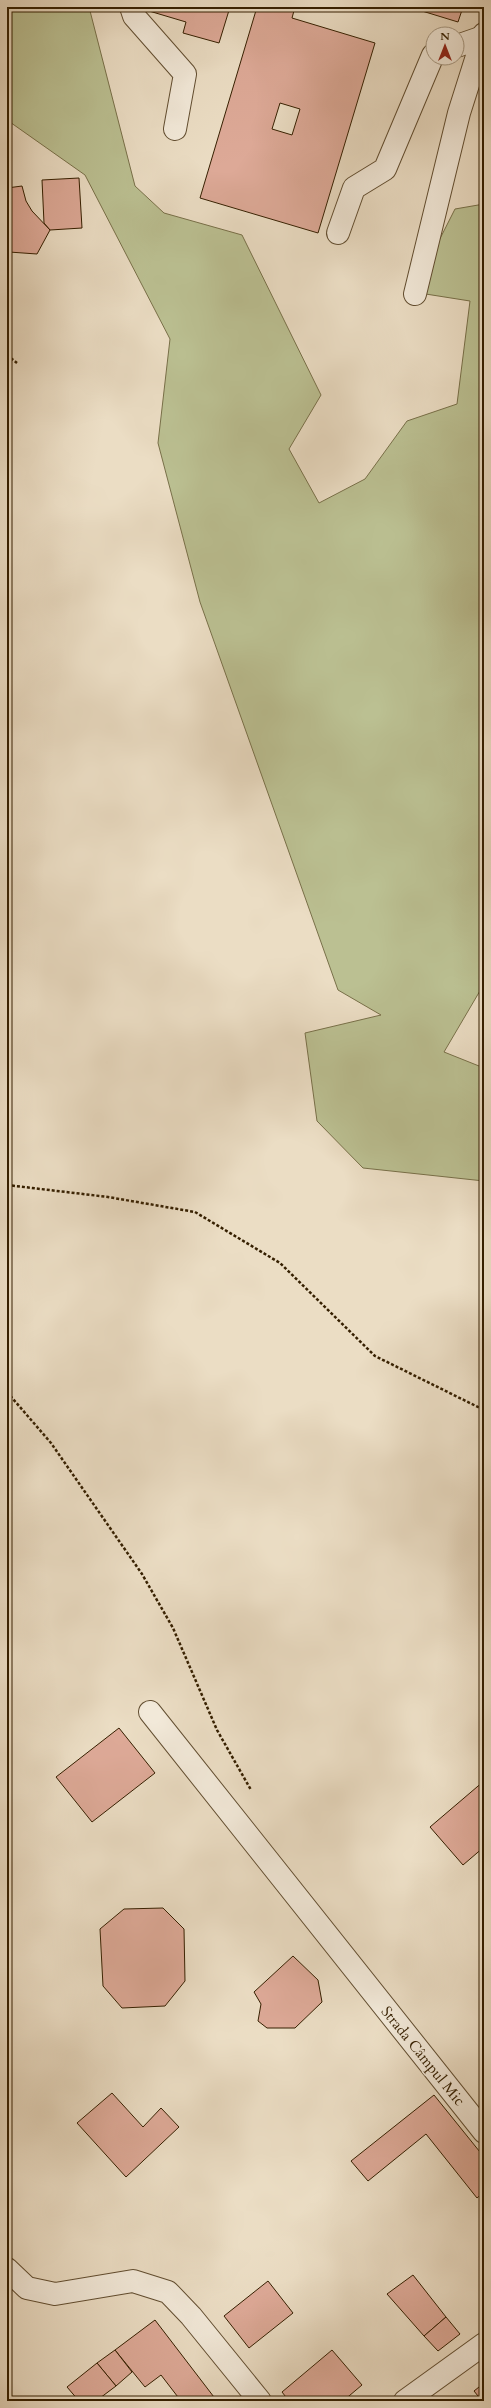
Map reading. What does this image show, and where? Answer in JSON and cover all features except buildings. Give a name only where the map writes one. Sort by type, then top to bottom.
[{"type":"street","points":[[131,7],[134,16],[185,74],[175,129]]},
{"type":"street","points":[[465,43],[484,35]]},
{"type":"street","points":[[416,294],[459,113],[484,35]]},
{"type":"street","points":[[338,233],[354,188],[385,169],[428,66]]},
{"type":"street","name":"Strada Câmpul Mic","points":[[150,1712],[484,2132]]},
{"type":"street","points":[[7,2269],[27,2288],[55,2294],[133,2281],[168,2292],[191,2316],[260,2401]]},
{"type":"street","points":[[405,2401],[484,2344]]},
{"type":"path","points":[[7,354],[17,364]]},
{"type":"path","points":[[7,1185],[108,1197],[195,1212],[280,1263],[375,1356],[484,1410]]},
{"type":"path","points":[[7,1392],[51,1443],[142,1574],[173,1628],[217,1730],[252,1792]]},
{"type":"green space","points":[[7,7],[89,7],[135,186],[164,213],[242,235],[321,395],[289,449],[319,503],[365,479],[407,421],[457,404],[470,301],[413,292],[455,209],[484,204],[484,984],[444,1052],[484,1068],[484,1181],[363,1168],[317,1121],[305,1033],[381,1015],[338,990],[200,602],[158,443],[170,339],[85,175],[7,120]]}]
